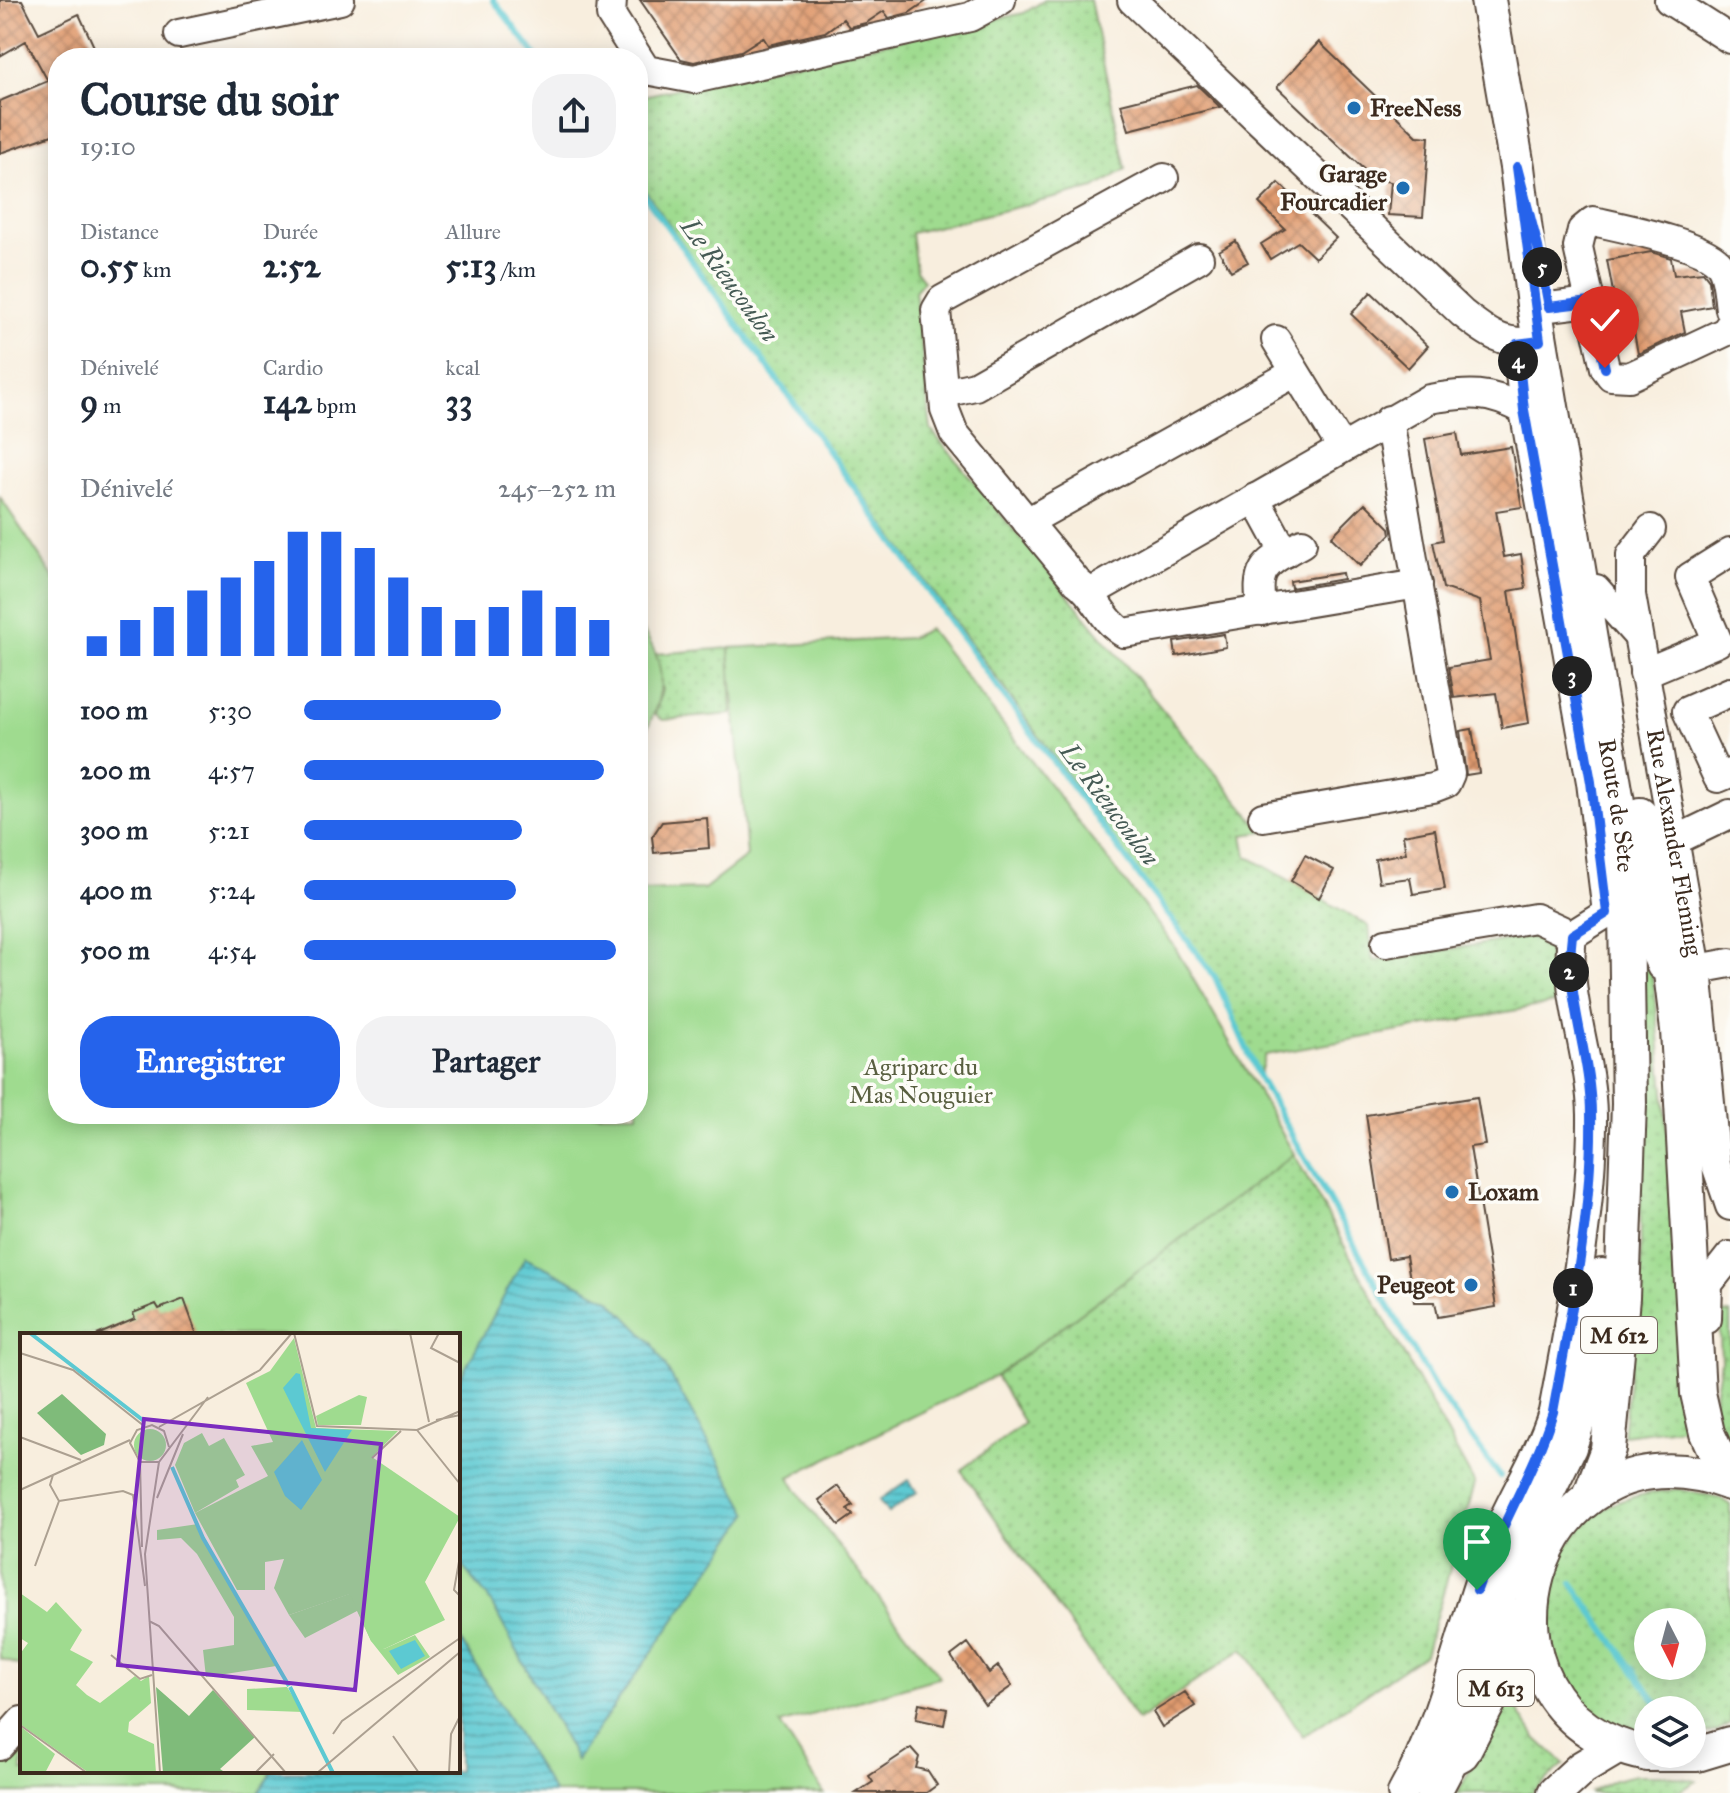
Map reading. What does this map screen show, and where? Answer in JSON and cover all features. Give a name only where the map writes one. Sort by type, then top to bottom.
[{"type":"main road","name":"Route de Sète","points":[[1488,0],[1517,167],[1538,247],[1596,589],[1684,971],[1678,1030],[1698,1393],[1707,1433],[1730,1483]]},
{"type":"main road","name":"Route de Sète","points":[[1517,167],[1528,342],[1622,822],[1605,928],[1627,1171],[1622,1298],[1608,1449],[1590,1496]]},
{"type":"main road","name":"M 612","points":[[1451,1759],[1450,1746],[1480,1662],[1514,1543],[1545,1496],[1569,1447],[1582,1407],[1612,1189],[1627,1171]]},
{"type":"main road","points":[[1634,1748],[1577,1720],[1546,1681],[1533,1646],[1529,1609],[1534,1576],[1546,1545],[1558,1527],[1590,1496],[1628,1478],[1669,1471],[1710,1476],[1730,1483]]},
{"type":"main road","name":"M 613","points":[[1433,1793],[1451,1759],[1462,1753],[1490,1699],[1529,1609]]},
{"type":"main road","points":[[1706,1752],[1728,1747]]},
{"type":"main road","points":[[1555,1793],[1582,1768],[1634,1752]]},
{"type":"street","points":[[179,34],[340,0]]},
{"type":"street","points":[[612,0],[611,15],[632,48]]},
{"type":"street","points":[[648,70],[694,79],[970,17],[1001,0]]},
{"type":"street","points":[[1132,0],[1462,313],[1489,334],[1528,342],[1524,410],[1591,782],[1605,928],[1568,968],[1591,1084],[1592,1119],[1586,1190],[1553,1412],[1543,1442],[1492,1544],[1433,1733],[1402,1793]]},
{"type":"street","points":[[1669,0],[1730,39]]},
{"type":"street","points":[[1164,178],[942,300],[936,310],[944,393],[954,433],[1077,582],[1092,592],[1117,629],[1131,634],[1418,584]]},
{"type":"street","points":[[1730,309],[1723,268],[1715,259],[1670,239],[1593,221],[1582,230],[1578,247],[1605,368],[1611,376],[1629,377],[1725,332],[1730,325]]},
{"type":"street","points":[[944,393],[975,386],[1199,258]]},
{"type":"street","points":[[1549,307],[1590,302]]},
{"type":"street","points":[[1276,340],[1342,448]]},
{"type":"street","points":[[1027,522],[1294,373]]},
{"type":"street","points":[[1092,592],[1429,399],[1473,392],[1499,396],[1524,410]]},
{"type":"street","points":[[1263,817],[1446,783],[1450,774],[1389,420]]},
{"type":"street","points":[[1255,498],[1294,548],[1265,564],[1258,576],[1262,611]]},
{"type":"street","name":"Rue Alexander Fleming","points":[[1651,529],[1631,555],[1636,634],[1674,841],[1684,971],[1716,1165],[1730,1206]]},
{"type":"street","points":[[1644,673],[1718,642],[1690,577],[1730,552]]},
{"type":"street","points":[[1596,589],[1636,634]]},
{"type":"street","points":[[1730,692],[1687,711],[1718,778],[1730,773]]},
{"type":"street","points":[[1655,739],[1693,729]]},
{"type":"street","points":[[1674,841],[1730,814]]},
{"type":"street","points":[[1386,943],[1535,918],[1647,933],[1657,963],[1684,971],[1730,963]]},
{"type":"street","points":[[1697,1350],[1706,1330],[1708,1284],[1730,1256]]},
{"type":"street","points":[[0,1746],[20,1723]]},
{"type":"green space","points":[[1045,0],[1090,0],[1126,169],[1095,188],[911,233],[916,270],[924,281],[915,291],[931,430],[1264,832],[1243,835],[1247,856],[1369,926],[1373,961],[1547,934],[1556,1003],[1265,1055],[1259,1077],[1215,977],[760,355],[648,194],[648,95],[1024,13]]},
{"type":"green space","name":"Agriparc du Mas Nouguier","points":[[0,497],[48,569],[48,1124],[648,1124],[648,891],[704,889],[747,856],[729,648],[910,638],[929,629],[1173,944],[1294,1154],[996,1376],[789,1477],[804,1501],[940,1677],[780,1724],[824,1793],[0,1793],[0,1761],[20,1738],[20,1773],[460,1773],[460,1333],[20,1333],[20,1666],[0,1658]]},
{"type":"green space","points":[[648,639],[657,656],[660,671],[658,700],[648,726]]},
{"type":"green space","points":[[729,648],[732,714],[663,720],[655,715],[662,690],[656,654]]},
{"type":"green space","points":[[1639,953],[1649,960],[1655,992],[1694,1426],[1623,1435],[1641,1270]]},
{"type":"green space","points":[[1294,1154],[1475,1484],[1425,1654],[1303,1736],[1243,1649],[1138,1721],[961,1470],[1024,1423],[996,1376]]},
{"type":"green space","points":[[1730,1313],[1730,1464],[1712,1413],[1721,1361],[1719,1314]]},
{"type":"green space","points":[[1678,1489],[1721,1499],[1730,1505],[1730,1723],[1717,1731],[1706,1733],[1706,1696],[1634,1696],[1634,1732],[1602,1719],[1579,1699],[1562,1674],[1551,1647],[1547,1618],[1550,1588],[1559,1560],[1575,1535],[1597,1514],[1636,1496]]},
{"type":"green space","points":[[1508,1695],[1535,1737],[1564,1764],[1532,1793],[1458,1793]]},
{"type":"green space","points":[[1635,1775],[1667,1775],[1696,1781],[1676,1793],[1589,1793],[1614,1780]]},
{"type":"water","points":[[525,1257],[610,1300],[653,1344],[749,1514],[576,1760],[489,1599],[460,1563],[460,1378]]},
{"type":"water","points":[[908,1480],[917,1492],[888,1513],[879,1500]]},
{"type":"water","points":[[460,1639],[554,1793],[259,1793],[270,1773],[460,1773]]},
{"type":"building","points":[[0,0],[22,0],[39,33],[79,14],[95,48],[48,48],[48,81],[26,41],[0,56]]},
{"type":"building","points":[[640,0],[928,0],[909,13],[889,18],[884,11],[866,23],[849,27],[843,19],[825,32],[768,45],[763,37],[741,51],[694,62],[681,59]]},
{"type":"building","points":[[1319,42],[1417,136],[1429,137],[1423,217],[1388,215],[1391,182],[1374,179],[1277,87]]},
{"type":"building","points":[[48,81],[48,136],[0,153],[0,101]]},
{"type":"building","points":[[1197,85],[1220,107],[1129,130],[1121,104]]},
{"type":"building","points":[[1279,183],[1336,238],[1315,258],[1298,242],[1270,259],[1261,244],[1285,229],[1259,203]]},
{"type":"building","points":[[1236,241],[1248,262],[1231,271],[1219,251]]},
{"type":"building","points":[[1651,252],[1671,258],[1674,275],[1703,272],[1709,280],[1712,306],[1681,312],[1685,332],[1638,354],[1632,321],[1619,324],[1607,260]]},
{"type":"building","points":[[1371,292],[1428,346],[1408,368],[1351,314]]},
{"type":"building","points":[[1457,433],[1461,455],[1511,447],[1522,507],[1496,511],[1504,557],[1521,554],[1526,588],[1509,591],[1529,723],[1502,728],[1496,693],[1454,698],[1449,667],[1490,660],[1480,601],[1443,588],[1433,542],[1443,540],[1425,439]]},
{"type":"building","points":[[1365,503],[1390,528],[1391,534],[1360,566],[1331,537]]},
{"type":"building","points":[[1342,573],[1343,579],[1291,588],[1290,581]]},
{"type":"building","points":[[1224,634],[1226,647],[1176,656],[1174,642]]},
{"type":"building","points":[[1472,729],[1479,773],[1466,775],[1460,731]]},
{"type":"building","points":[[707,818],[709,848],[654,853],[652,837],[662,822]]},
{"type":"building","points":[[1435,829],[1445,889],[1413,894],[1410,878],[1379,882],[1375,859],[1406,853],[1403,835]]},
{"type":"building","points":[[1305,855],[1334,870],[1319,898],[1291,881]]},
{"type":"building","points":[[1477,1097],[1485,1145],[1470,1147],[1496,1307],[1438,1317],[1435,1302],[1414,1302],[1406,1256],[1388,1259],[1366,1115]]},
{"type":"building","points":[[184,1299],[196,1333],[102,1333],[135,1319],[133,1313],[156,1304],[159,1309]]},
{"type":"building","points":[[838,1486],[853,1505],[847,1509],[853,1515],[839,1525],[819,1500]]},
{"type":"building","points":[[968,1643],[989,1673],[998,1666],[1012,1686],[985,1705],[951,1656]]},
{"type":"building","points":[[1185,1692],[1195,1706],[1162,1727],[1153,1712]]},
{"type":"building","points":[[919,1703],[947,1709],[944,1725],[916,1719]]},
{"type":"building","points":[[911,1748],[919,1757],[916,1768],[928,1771],[937,1785],[926,1793],[856,1793],[873,1782],[869,1776]]},
{"type":"waterway","name":"Le Rieucoulon","points":[[493,0],[530,48]]},
{"type":"waterway","name":"Le Rieucoulon","points":[[648,200],[1003,695],[1215,977],[1259,1077],[1437,1391],[1500,1476]]},
{"type":"waterway","name":"Le Rieucoulon","points":[[1572,1583],[1652,1696]]},
{"type":"place","name":"FreeNess","points":[[1354,108]]},
{"type":"place","name":"Garage Fourcadier","points":[[1403,188]]},
{"type":"place","name":"Loxam","points":[[1452,1192]]},
{"type":"place","name":"Peugeot","points":[[1471,1285]]},
{"type":"route","points":[[1477,1590],[1492,1544],[1543,1442],[1553,1412],[1568,1330],[1592,1119],[1591,1084],[1568,968],[1572,935],[1577,929],[1592,925],[1607,913],[1591,782],[1524,410],[1517,344],[1540,341],[1525,250],[1517,167],[1538,247],[1549,307],[1590,302],[1605,368]]}]
